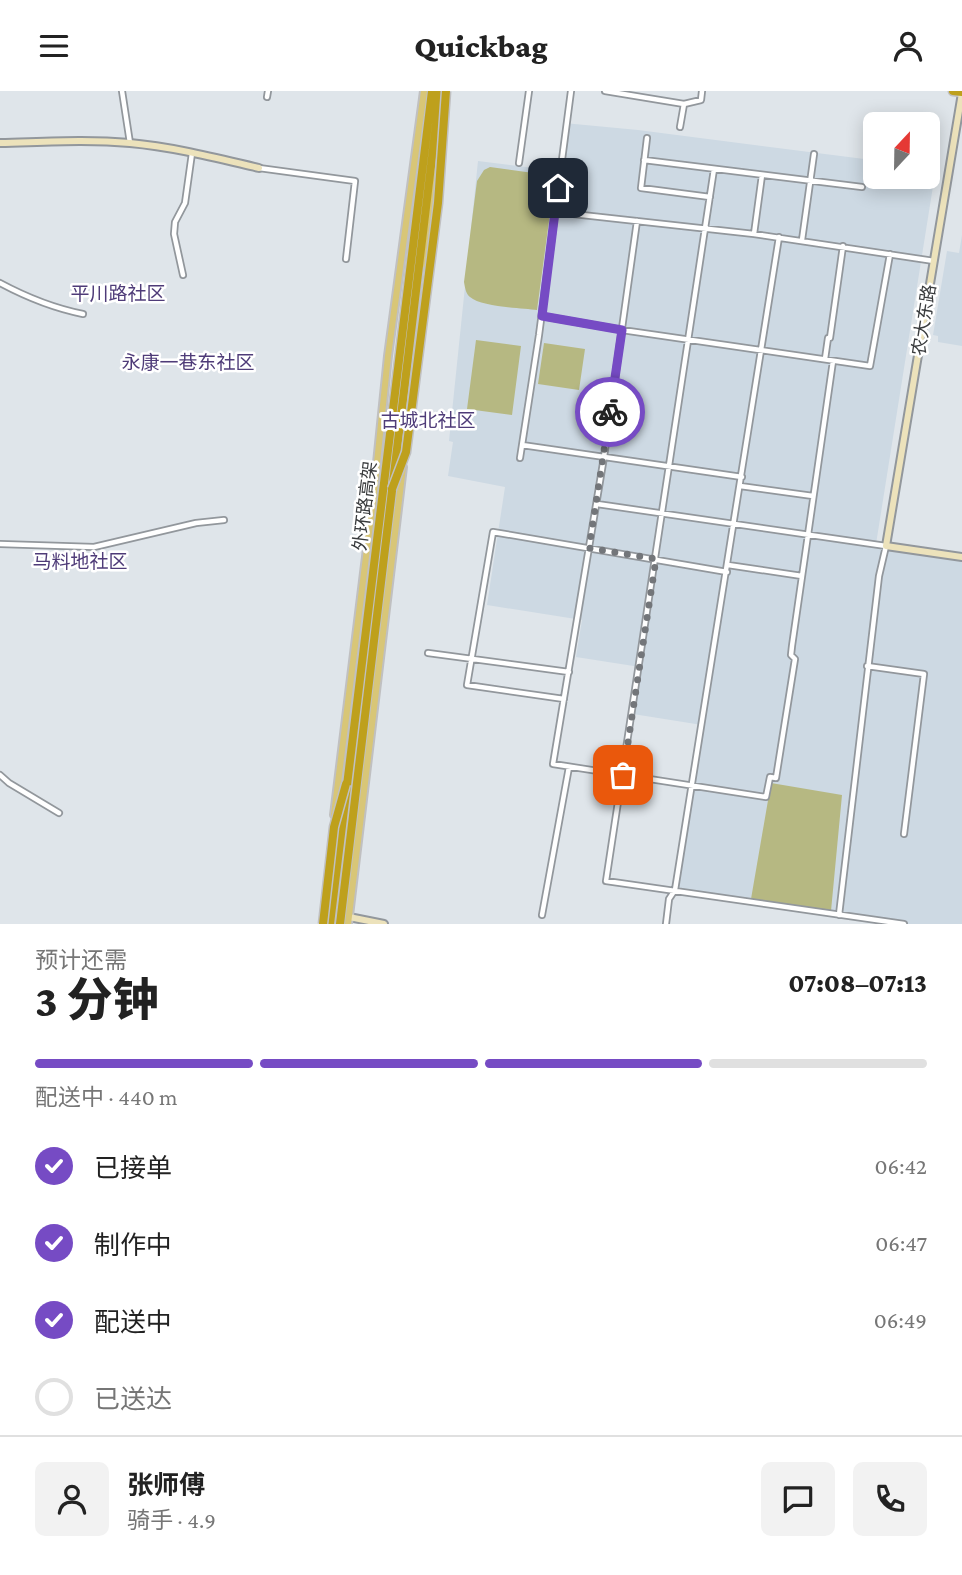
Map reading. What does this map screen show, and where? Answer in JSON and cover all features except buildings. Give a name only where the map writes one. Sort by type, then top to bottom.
[{"type":"highway","name":"外环路高架","points":[[326,924],[334,827],[346,784],[432,91]]},
{"type":"highway","name":"外环路高架","points":[[341,924],[392,489],[406,452],[438,203],[444,91]]},
{"type":"highway","points":[[953,91],[962,93]]},
{"type":"main road","points":[[326,924],[330,853],[388,356],[424,91]]},
{"type":"main road","points":[[384,924],[348,921],[398,502],[423,322],[425,272],[444,91]]},
{"type":"main road","points":[[944,91],[962,93]]},
{"type":"main road","name":"农大东路","points":[[886,546],[962,93]]},
{"type":"main road","points":[[0,143],[131,143],[259,168]]},
{"type":"main road","points":[[886,546],[962,557]]},
{"type":"street","points":[[122,91],[131,143]]},
{"type":"street","points":[[519,163],[529,91]]},
{"type":"street","points":[[520,458],[542,316],[571,91]]},
{"type":"street","points":[[605,91],[684,104],[701,100],[702,91]]},
{"type":"street","points":[[680,127],[684,104]]},
{"type":"street","points":[[647,138],[641,188],[710,197]]},
{"type":"street","points":[[183,275],[174,234],[175,222],[185,203],[192,153]]},
{"type":"street","points":[[802,240],[814,154]]},
{"type":"street","points":[[644,160],[863,187]]},
{"type":"street","points":[[259,168],[355,181],[346,259]]},
{"type":"street","points":[[714,169],[606,881],[904,924]]},
{"type":"street","points":[[754,234],[762,175]]},
{"type":"street","points":[[555,212],[779,237],[934,261]]},
{"type":"street","points":[[637,221],[597,504],[553,764],[766,797],[770,777],[776,778],[795,659],[791,655],[834,361]]},
{"type":"street","points":[[666,924],[669,899],[675,891],[779,237]]},
{"type":"street","points":[[824,359],[830,338],[843,246]]},
{"type":"street","points":[[542,316],[870,366],[890,254]]},
{"type":"street","points":[[0,283],[54,309],[83,314]]},
{"type":"street","points":[[522,445],[742,477]]},
{"type":"street","points":[[740,486],[813,496]]},
{"type":"street","points":[[597,504],[886,546],[879,576],[867,666],[839,915]]},
{"type":"street","points":[[0,544],[94,547],[195,523],[224,520]]},
{"type":"street","points":[[564,699],[467,685],[493,532],[727,572]]},
{"type":"street","points":[[728,565],[802,576]]},
{"type":"street","points":[[428,653],[569,672]]},
{"type":"street","points":[[867,666],[924,674],[904,834]]},
{"type":"street","points":[[542,915],[569,767]]},
{"type":"street","points":[[0,775],[59,813]]},
{"type":"shaded area","points":[[564,123],[863,159],[863,189],[933,189],[876,544],[962,557],[962,924],[908,924],[675,890],[702,725],[633,714],[640,667],[576,657],[582,620],[487,605],[505,487],[448,476],[453,442],[449,441],[478,161],[557,171]]},
{"type":"shaded area","points":[[962,235],[962,346],[938,342],[938,336],[933,335],[947,251],[959,253]]},
{"type":"green space","points":[[490,167],[555,176],[537,310],[483,303],[470,297],[466,291],[464,282],[477,181],[484,170]]},
{"type":"green space","points":[[476,340],[521,346],[512,415],[467,409]]},
{"type":"green space","points":[[544,343],[585,349],[579,390],[538,384]]},
{"type":"green space","points":[[771,783],[842,795],[831,911],[751,899]]},
{"type":"way so far","points":[[610,412],[589,548],[656,559],[623,775]]},
{"type":"district","name":"平川路社区","points":[[118,293]]},
{"type":"district","name":"永康一巷东社区","points":[[188,362]]},
{"type":"district","name":"古城北社区","points":[[428,420]]},
{"type":"district","name":"马料地社区","points":[[80,561]]},
{"type":"route","points":[[558,188],[542,316],[622,330],[610,412]]}]
